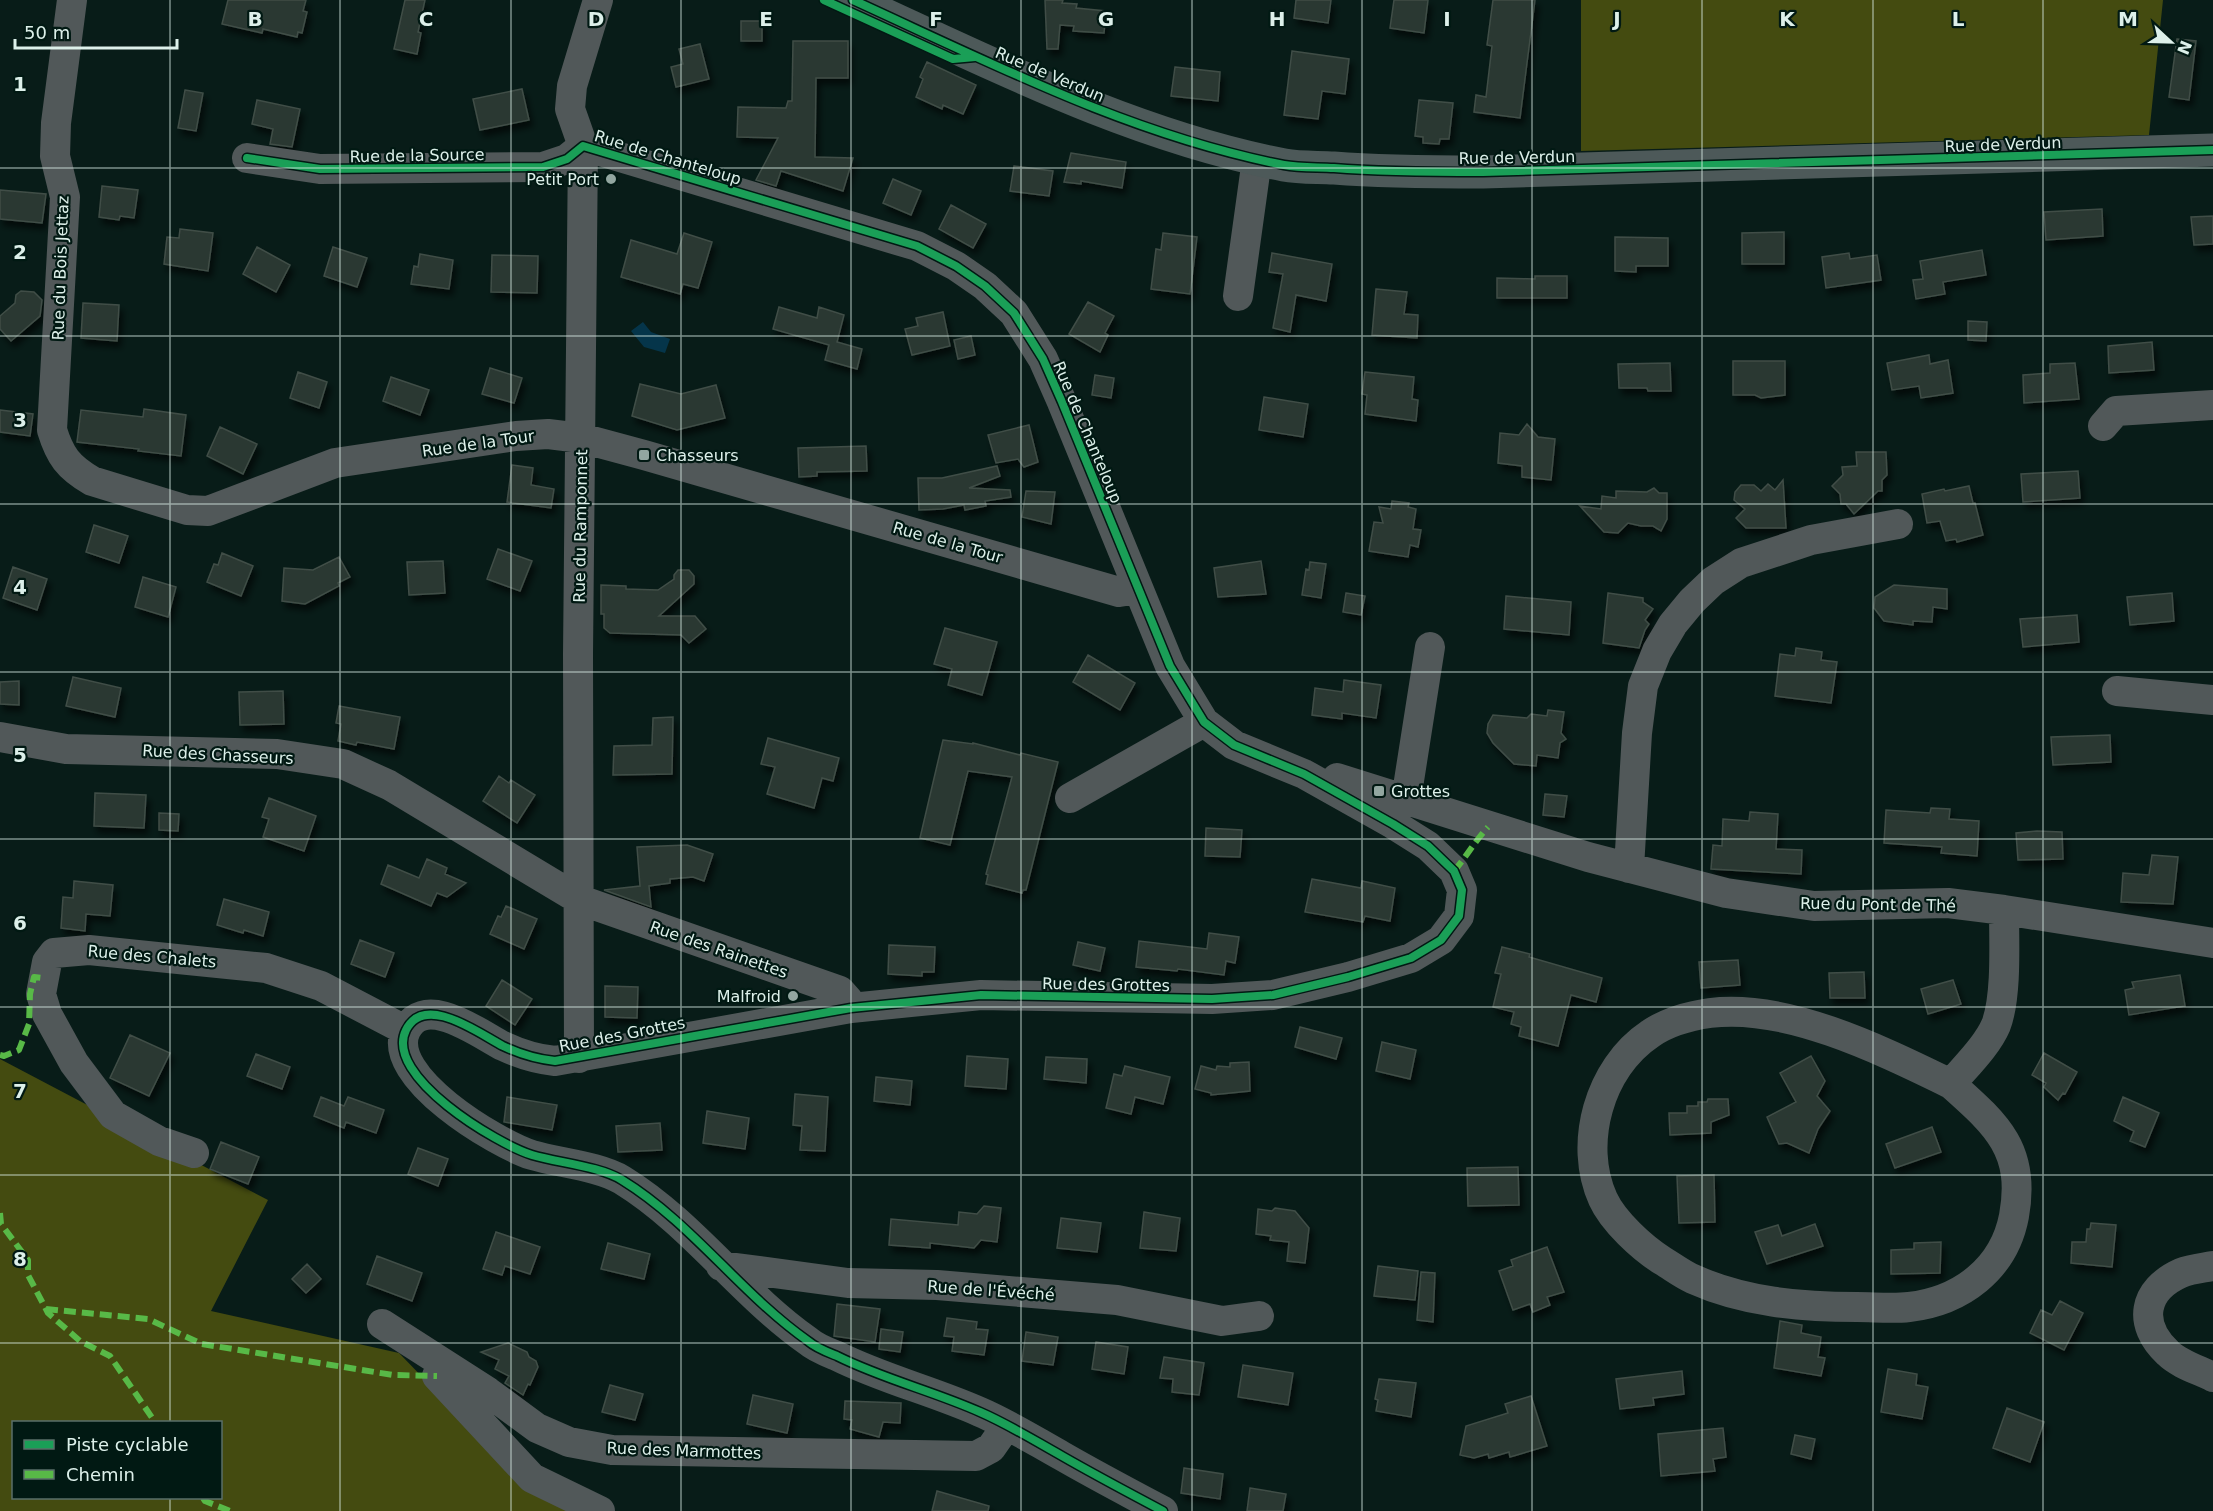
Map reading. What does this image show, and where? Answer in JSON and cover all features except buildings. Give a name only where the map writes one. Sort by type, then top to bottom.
[{"type":"main road","name":"Rue de Verdun","points":[[853,0],[1009,72],[1104,112],[1163,133],[1287,165],[1373,171],[1483,172],[2213,150]]},
{"type":"street","name":"Rue du Bois Jettaz","points":[[67,462],[58,449],[52,430],[65,219],[65,197],[55,156],[56,123],[72,0]]},
{"type":"street","name":"Rue du Ramponnet","points":[[579,1058],[578,654],[583,146],[570,109],[572,86],[598,0]]},
{"type":"street","name":"Rue de la Source","points":[[247,158],[320,169],[543,167],[567,159],[583,146]]},
{"type":"street","name":"Rue de Chanteloup","points":[[583,146],[917,246],[956,266],[985,286],[1014,313],[1042,359],[1062,402],[1170,666],[1204,722],[1234,745],[1304,774]]},
{"type":"street","points":[[1238,296],[1257,159]]},
{"type":"street","points":[[2103,426],[2116,411],[2213,405]]},
{"type":"street","name":"Rue de la Tour","points":[[67,462],[92,481],[187,510],[207,511],[335,463],[516,436],[548,434],[581,438],[1119,592],[1138,589]]},
{"type":"street","points":[[1629,868],[1637,733],[1643,686],[1657,651],[1672,624],[1713,581],[1741,563],[1811,540],[1898,524]]},
{"type":"street","points":[[1410,801],[1408,787],[1430,647]]},
{"type":"street","points":[[2117,691],[2213,700]]},
{"type":"street","points":[[1070,798],[1204,722]]},
{"type":"street","name":"Rue des Chasseurs","points":[[0,737],[66,749],[277,754],[343,764],[389,785],[580,900]]},
{"type":"street","name":"Rue du Pont de Thé","points":[[1304,774],[1341,779],[1469,821],[1629,868],[1726,893],[1814,906],[1948,903],[2213,944]]},
{"type":"street","name":"Rue des Grottes","points":[[405,1030],[412,1022],[422,1017],[435,1015],[451,1017],[525,1056],[555,1061],[851,1008],[981,994],[1212,999],[1273,995],[1348,977],[1411,958],[1441,940],[1459,916],[1462,891],[1454,871],[1428,846],[1304,774]]},
{"type":"street","name":"Rue des Rainettes","points":[[580,900],[840,991],[848,1000],[851,1008]]},
{"type":"street","points":[[1952,1084],[1985,1043],[1995,1026],[1999,1013],[2004,910]]},
{"type":"street","name":"Rue des Chalets","points":[[194,1153],[159,1141],[112,1115],[74,1063],[47,1014],[41,994],[47,962],[54,953],[89,950],[266,968],[321,986],[405,1030]]},
{"type":"street","points":[[1736,1012],[1810,1025],[1887,1053],[1952,1084],[1998,1130],[2010,1150],[2017,1172],[2017,1196],[2012,1224],[2002,1252],[1983,1276],[1959,1293],[1933,1303],[1907,1308],[1819,1307],[1766,1301],[1722,1290],[1692,1278],[1658,1258],[1626,1230],[1603,1200],[1594,1168],[1591,1140],[1599,1103],[1614,1074],[1630,1052],[1650,1034],[1680,1019],[1710,1013],[1736,1012]]},
{"type":"street","points":[[405,1030],[403,1041],[412,1070],[440,1101],[488,1135],[512,1147],[533,1155],[619,1178],[658,1206],[721,1266],[809,1342],[863,1369],[978,1411],[1163,1511]]},
{"type":"street","name":"Rue de l'Évéché","points":[[721,1266],[848,1283],[937,1285],[1117,1300],[1222,1320],[1259,1316]]},
{"type":"street","points":[[2213,1266],[2182,1273],[2157,1289],[2148,1308],[2151,1330],[2169,1354],[2213,1377]]},
{"type":"street","name":"Rue des Marmottes","points":[[382,1324],[509,1407],[537,1428],[569,1442],[612,1450],[976,1456],[991,1448],[1007,1425]]},
{"type":"street","points":[[473,1383],[446,1372],[437,1376],[532,1478],[600,1511]]},
{"type":"green space","points":[[1581,0],[2163,0],[2149,135],[1581,151]]},
{"type":"green space","points":[[0,1059],[268,1200],[211,1311],[399,1353],[526,1484],[584,1511],[0,1511]]},
{"type":"water","points":[[643,322],[651,332],[670,339],[665,353],[644,347],[631,331]]},
{"type":"marked path","points":[[1454,871],[1488,827]]},
{"type":"marked path","points":[[0,1055],[4,1056],[19,1050],[29,1024],[30,994],[34,977],[43,978]]},
{"type":"marked path","points":[[0,1213],[1,1224],[28,1260],[28,1275],[48,1313],[80,1341],[110,1356],[154,1421]]},
{"type":"marked path","points":[[46,1309],[148,1319],[202,1344],[393,1375],[437,1376]]},
{"type":"marked path","points":[[204,1499],[230,1511]]},
{"type":"cycle path","points":[[824,0],[953,59],[975,57]]},
{"type":"cycle path","points":[[853,0],[1011,72],[1117,116],[1172,136],[1227,152],[1290,166],[1390,171],[1483,172],[2213,150]]},
{"type":"cycle path","points":[[247,158],[320,169],[543,167],[567,159],[583,146],[917,246],[956,266],[985,286],[1014,313],[1043,359],[1170,666],[1204,722],[1234,745],[1304,774],[1393,824],[1428,846],[1454,871],[1462,890],[1459,916],[1441,940],[1411,958],[1348,977],[1273,995],[1212,999],[981,995],[851,1008],[555,1061],[503,1046],[468,1026],[439,1015],[426,1015],[415,1019],[406,1030],[403,1048],[411,1067],[427,1087],[447,1106],[494,1137],[532,1155],[602,1171],[622,1180],[671,1217],[761,1302],[814,1346],[872,1372],[990,1417],[1163,1511]]},
{"type":"place","name":"Petit Port","points":[[611,179]]},
{"type":"place","name":"Chasseurs","points":[[644,455]]},
{"type":"place","name":"Grottes","points":[[1379,791]]},
{"type":"place","name":"Malfroid","points":[[793,996]]}]
